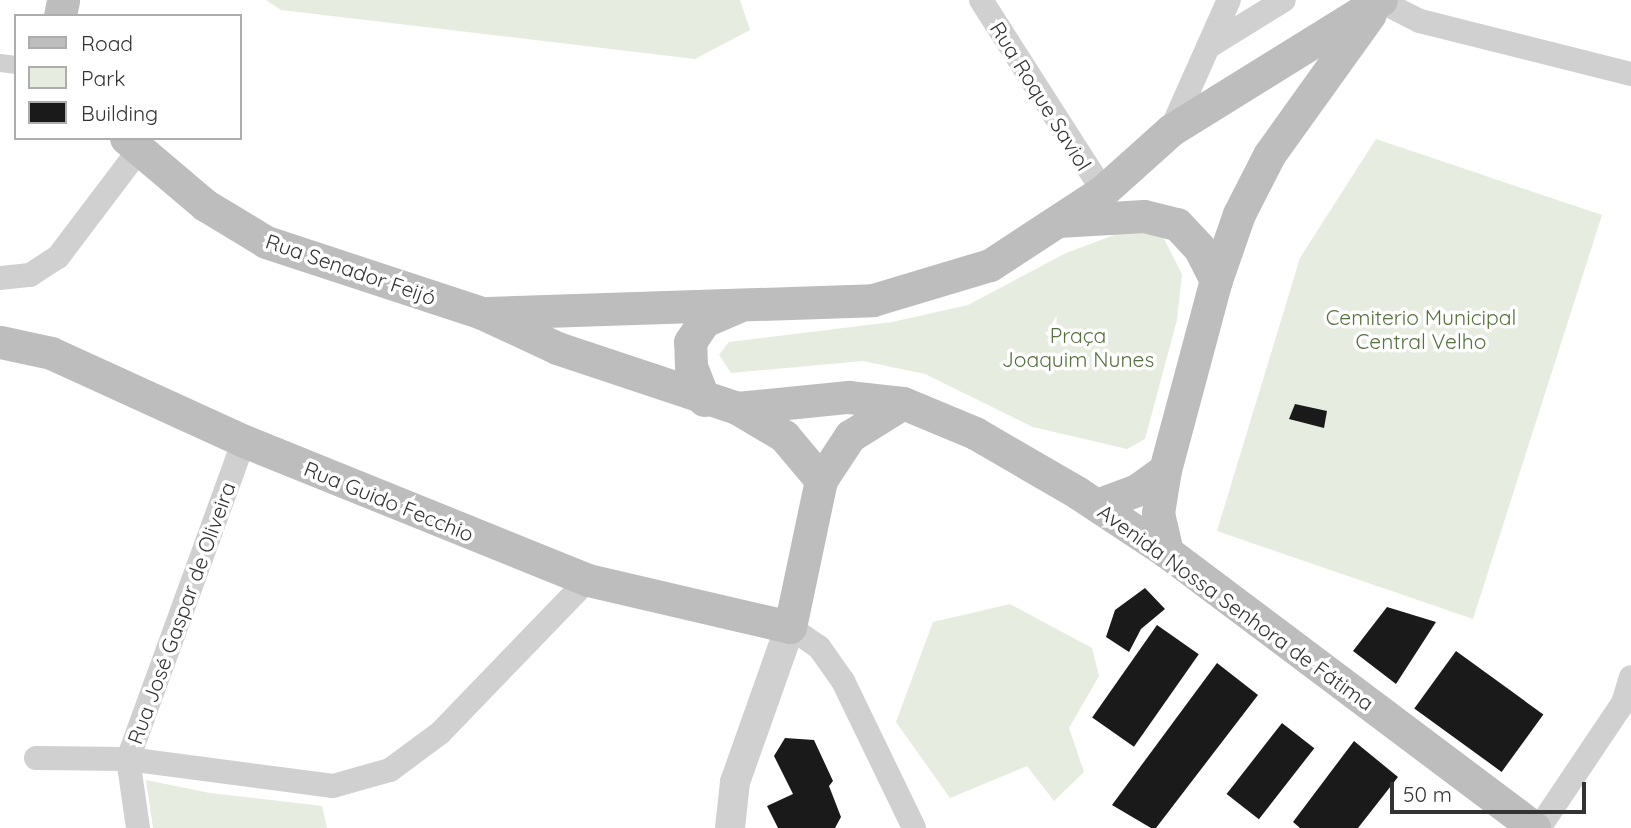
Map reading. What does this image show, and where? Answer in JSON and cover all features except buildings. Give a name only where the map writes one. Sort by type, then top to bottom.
[{"type":"main road","points":[[482,313],[873,300],[990,265],[1103,191],[1171,130],[1380,0]]},
{"type":"main road","points":[[1167,552],[1157,513],[1165,470],[1216,281],[1239,214],[1269,155],[1380,0]]},
{"type":"main road","name":"Rua Senador Feijó","points":[[132,144],[205,205],[266,242],[482,313]]},
{"type":"main road","points":[[1058,221],[1144,216],[1177,224],[1200,249],[1216,281]]},
{"type":"main road","points":[[704,400],[691,366],[690,342],[704,321],[742,305]]},
{"type":"main road","name":"Avenida Nossa Senhora de Fátima","points":[[482,313],[556,348],[704,400],[737,408],[848,397],[903,403],[975,433],[1097,505],[1167,552],[1534,828]]},
{"type":"main road","name":"Rua Guido Fecchio","points":[[0,342],[51,353],[244,441],[588,580],[790,627]]},
{"type":"main road","points":[[790,627],[821,480],[850,436],[872,418],[903,403]]},
{"type":"main road","points":[[737,408],[784,436],[821,480]]},
{"type":"main road","points":[[1097,505],[1137,490],[1165,470]]},
{"type":"street","name":"Rua Roque Saviol","points":[[981,0],[1103,191]]},
{"type":"street","points":[[1171,130],[1229,0]]},
{"type":"street","points":[[1208,47],[1284,0]]},
{"type":"street","points":[[1380,0],[1420,21],[1631,74]]},
{"type":"street","points":[[0,278],[38,272],[58,257],[132,144]]},
{"type":"street","name":"Rua José Gaspar de Oliveira","points":[[138,828],[128,759],[244,441]]},
{"type":"street","points":[[36,758],[128,759],[333,786],[390,770],[440,733],[588,580]]},
{"type":"street","points":[[730,828],[735,782],[790,627],[819,647],[842,681],[914,828]]},
{"type":"street","points":[[1539,828],[1627,703],[1631,677]]},
{"type":"green space","points":[[266,0],[740,0],[750,30],[695,59],[281,10]]},
{"type":"green space","name":"Cemiterio Municipal Central Velho","points":[[1376,139],[1602,215],[1473,619],[1217,531],[1300,258]]},
{"type":"green space","name":"Praça Joaquim Nunes","points":[[1130,229],[1163,237],[1182,274],[1177,320],[1145,439],[1127,449],[1033,427],[925,374],[863,361],[731,373],[719,355],[729,342],[892,322],[968,305],[1064,254]]},
{"type":"green space","points":[[1010,604],[1092,648],[1099,676],[1069,728],[1084,772],[1054,801],[1027,766],[950,798],[896,722],[933,622]]},
{"type":"green space","points":[[146,780],[210,793],[322,806],[327,828],[153,828]]}]
